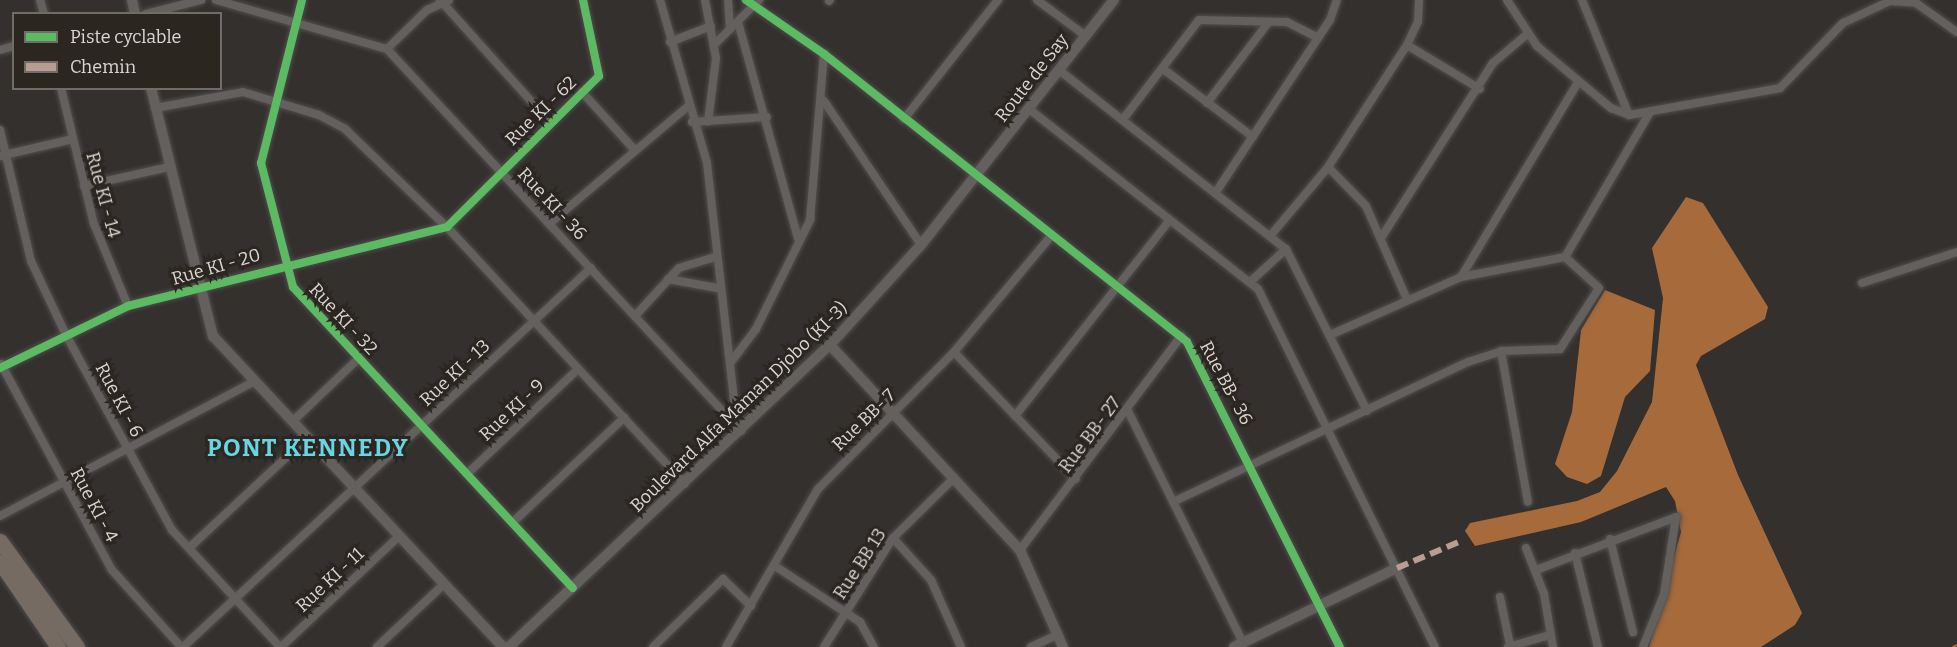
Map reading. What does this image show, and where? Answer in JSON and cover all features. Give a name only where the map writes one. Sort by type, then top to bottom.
[{"type":"highway","points":[[0,541],[77,647]]},
{"type":"highway","points":[[0,562],[58,647]]},
{"type":"street","points":[[154,12],[201,0]]},
{"type":"street","name":"Rue KI - 36","points":[[216,0],[296,20],[387,49],[739,429]]},
{"type":"street","name":"Rue KI - 32","points":[[302,0],[261,163],[293,287],[573,588]]},
{"type":"street","name":"Rue KI - 62","points":[[500,171],[582,92],[599,72],[583,0]]},
{"type":"street","points":[[660,0],[687,107],[706,163],[717,288],[731,362],[739,429]]},
{"type":"street","points":[[705,0],[714,45],[708,122]]},
{"type":"street","points":[[728,0],[730,29]]},
{"type":"street","name":"Rue BB- 36","points":[[746,0],[757,2],[1116,289],[1181,336],[1198,357],[1340,647]]},
{"type":"street","points":[[904,119],[998,0]]},
{"type":"street","points":[[1037,0],[1086,36]]},
{"type":"street","name":"Route de Say","points":[[975,176],[1114,0]]},
{"type":"street","points":[[1216,192],[1318,38],[1337,0]]},
{"type":"street","points":[[1271,236],[1328,167],[1407,45],[1418,21],[1419,0]]},
{"type":"street","points":[[1507,0],[1526,35],[1578,82],[1629,116],[1780,88],[1852,16],[1890,1],[1918,2],[1957,32]]},
{"type":"street","points":[[1582,0],[1629,116]]},
{"type":"street","points":[[387,49],[443,1],[550,122]]},
{"type":"street","points":[[714,45],[757,2]]},
{"type":"street","points":[[1124,118],[1199,20],[1295,24],[1318,38]]},
{"type":"street","points":[[738,22],[767,117],[798,238]]},
{"type":"street","points":[[1207,103],[1268,23]]},
{"type":"street","points":[[670,42],[711,26]]},
{"type":"street","points":[[1381,238],[1480,89],[1496,59],[1526,35]]},
{"type":"street","points":[[1407,45],[1480,89]]},
{"type":"street","points":[[731,362],[756,329],[798,238],[810,220],[823,99],[818,77],[824,54]]},
{"type":"street","points":[[1162,68],[1253,137]]},
{"type":"street","points":[[1059,70],[1124,118],[1286,249],[1367,411]]},
{"type":"street","points":[[1461,277],[1578,82]]},
{"type":"street","name":"Rue KI - 14","points":[[61,90],[84,186],[128,306]]},
{"type":"street","points":[[151,90],[199,289],[213,336],[503,647]]},
{"type":"street","points":[[155,108],[231,92],[276,100],[345,129],[447,227],[685,484]]},
{"type":"street","points":[[582,92],[633,148]]},
{"type":"street","points":[[823,99],[921,245]]},
{"type":"street","points":[[549,224],[633,148],[687,107]]},
{"type":"street","points":[[1029,109],[1169,221],[1250,282],[1270,307],[1435,647]]},
{"type":"street","points":[[1330,334],[1406,297],[1461,277],[1565,257],[1649,114]]},
{"type":"street","points":[[692,122],[767,117]]},
{"type":"street","name":"Rue KI - 6","points":[[0,130],[3,156],[31,261],[65,333],[172,530],[280,647]]},
{"type":"street","points":[[3,156],[73,139]]},
{"type":"street","points":[[84,186],[169,167]]},
{"type":"street","points":[[1328,167],[1360,197],[1381,238],[1406,297]]},
{"type":"street","points":[[447,227],[500,171]]},
{"type":"street","name":"Boulevard Alfa Maman Djobo (KI-3)","points":[[509,647],[685,484],[739,429],[830,345],[921,245],[975,176]]},
{"type":"street","points":[[1015,416],[1169,221]]},
{"type":"street","name":"Rue KI - 20","points":[[1,366],[65,333],[128,306],[199,289],[287,263],[447,227]]},
{"type":"street","name":"Rue BB- 7","points":[[726,647],[818,489],[954,352],[1051,236]]},
{"type":"street","points":[[1250,282],[1286,249]]},
{"type":"street","points":[[1862,283],[1957,252]]},
{"type":"street","points":[[635,316],[668,279],[692,261],[715,257]]},
{"type":"street","points":[[1173,502],[1501,351],[1554,350],[1564,345],[1599,288],[1565,257]]},
{"type":"street","name":"Rue KI - 13","points":[[182,647],[591,268]]},
{"type":"street","points":[[668,279],[717,288]]},
{"type":"street","name":"Rue BB- 27","points":[[1020,550],[1128,411],[1181,336]]},
{"type":"street","points":[[830,345],[1020,550],[1063,647]]},
{"type":"street","points":[[1501,351],[1528,501]]},
{"type":"street","points":[[954,352],[1076,479]]},
{"type":"street","points":[[293,421],[359,358]]},
{"type":"street","name":"Rue KI - 4","points":[[1,366],[112,570],[182,647]]},
{"type":"street","name":"Rue KI - 9","points":[[467,474],[578,369]]},
{"type":"street","points":[[0,516],[255,381]]},
{"type":"street","points":[[1128,411],[1173,502],[1238,645],[1396,568]]},
{"type":"street","points":[[512,523],[624,418]]},
{"type":"street","points":[[189,548],[308,437]]},
{"type":"street","name":"Rue BB 13","points":[[824,647],[893,538],[954,478]]},
{"type":"street","points":[[1536,570],[1610,539],[1677,518],[1664,594],[1643,647]]},
{"type":"street","name":"Rue KI - 11","points":[[280,647],[399,536]]},
{"type":"street","points":[[893,538],[931,580],[961,647]]},
{"type":"street","points":[[1610,539],[1633,632]]},
{"type":"street","points":[[1526,548],[1536,570],[1553,647]]},
{"type":"street","points":[[1575,553],[1598,647]]},
{"type":"street","points":[[775,566],[847,611],[865,627],[874,647]]},
{"type":"street","points":[[653,647],[723,579],[751,606]]},
{"type":"street","points":[[377,647],[444,584]]},
{"type":"street","points":[[1500,597],[1509,646],[1550,635]]},
{"type":"street","points":[[1031,647],[1057,635]]},
{"type":"shaded area","points":[[1686,197],[1703,203],[1768,307],[1765,319],[1701,356],[1696,365],[1738,475],[1802,613],[1795,625],[1761,647],[1649,647],[1681,532],[1675,501],[1666,487],[1581,522],[1475,546],[1465,531],[1470,523],[1577,501],[1600,492],[1617,471],[1652,402],[1663,298],[1652,248]]},
{"type":"shaded area","points":[[1605,290],[1655,310],[1650,371],[1625,397],[1601,476],[1587,484],[1567,477],[1555,464],[1572,412],[1581,330]]},
{"type":"waterway","points":[[1953,647],[1957,645]]},
{"type":"marked path","points":[[1397,568],[1459,542]]},
{"type":"cycle path","points":[[302,0],[261,163],[293,287],[573,588]]},
{"type":"cycle path","points":[[0,368],[128,306],[447,227],[599,76],[583,0]]},
{"type":"cycle path","points":[[746,0],[824,54],[1187,342],[1340,647]]},
{"type":"district","name":"PONT KENNEDY","points":[[308,449]]}]
